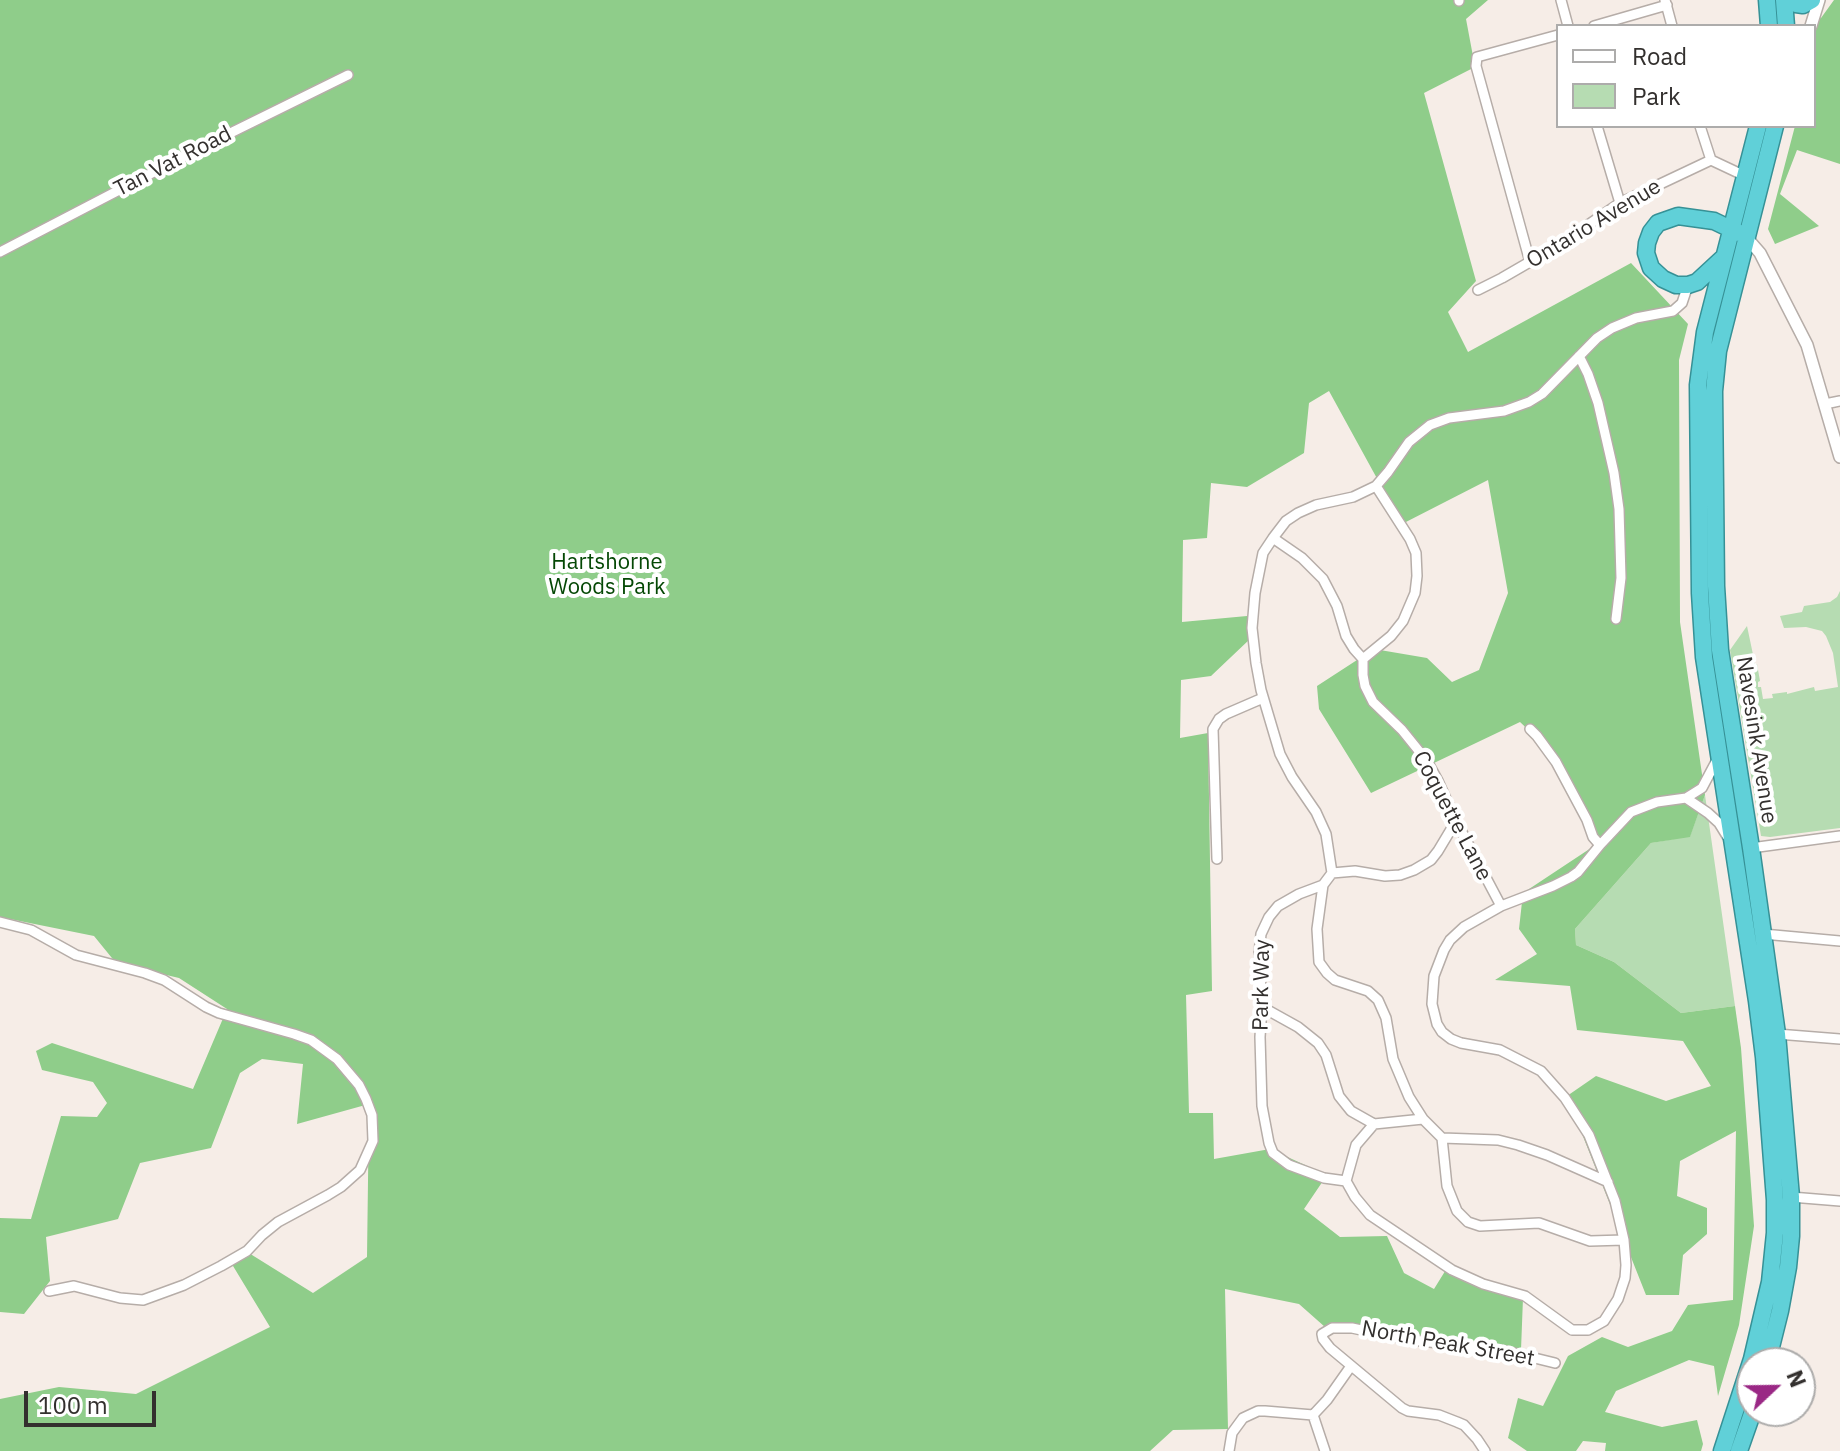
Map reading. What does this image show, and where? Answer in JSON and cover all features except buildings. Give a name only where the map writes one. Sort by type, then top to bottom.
[{"type":"highway","points":[[1767,0],[1769,24]]},
{"type":"highway","points":[[1784,0],[1786,24]]},
{"type":"highway","points":[[1791,0],[1803,5],[1812,0]]},
{"type":"highway","name":"Navesink Avenue","points":[[1722,1451],[1760,1329],[1770,1282],[1775,1233],[1764,1057],[1720,650],[1715,539],[1715,373],[1739,233],[1745,176],[1757,128]]},
{"type":"highway","name":"Navesink Avenue","points":[[1739,233],[1774,128]]},
{"type":"highway","points":[[1678,216],[1700,218],[1739,233],[1724,257],[1702,279],[1688,285],[1663,279],[1651,268],[1646,253],[1651,232],[1661,222],[1678,216]]},
{"type":"highway","name":"Navesink Avenue","points":[[1724,257],[1701,352],[1698,385],[1702,625],[1719,753],[1763,934],[1777,1034],[1791,1197],[1791,1236],[1788,1267],[1771,1347]]},
{"type":"highway","points":[[1739,1451],[1747,1427]]},
{"type":"street","points":[[1561,0],[1567,24]]},
{"type":"street","points":[[1812,24],[1819,0]]},
{"type":"street","points":[[1600,24],[1666,3],[1671,24]]},
{"type":"street","points":[[1530,262],[1476,66],[1477,57],[1556,36]]},
{"type":"street","name":"Tan Vat Road","points":[[0,252],[348,75]]},
{"type":"street","points":[[1598,128],[1620,203]]},
{"type":"street","points":[[1701,128],[1711,160],[1745,176]]},
{"type":"street","name":"Ontario Avenue","points":[[1478,290],[1559,245],[1620,203],[1711,160]]},
{"type":"street","points":[[1739,233],[1760,253],[1807,345],[1840,457]]},
{"type":"street","points":[[1624,1240],[1590,1241],[1539,1223],[1480,1226],[1468,1222],[1457,1211],[1447,1186],[1442,1138],[1423,1119],[1409,1097],[1398,1071],[1386,1018],[1378,1000],[1368,991],[1335,980],[1319,962],[1317,929],[1323,888],[1332,873],[1328,840],[1323,825],[1278,750],[1263,698],[1252,628],[1263,553],[1286,521],[1316,505],[1353,497],[1376,486],[1409,442],[1430,425],[1449,418],[1504,411],[1529,402],[1548,389],[1597,338],[1612,328],[1636,318],[1670,313],[1677,309],[1685,298],[1688,285]]},
{"type":"street","points":[[1579,356],[1598,403],[1614,473],[1619,509],[1621,578],[1616,619]]},
{"type":"street","points":[[1825,404],[1840,401]]},
{"type":"street","points":[[1363,659],[1391,636],[1403,621],[1415,593],[1417,576],[1416,553],[1410,539],[1376,486]]},
{"type":"street","name":"Coquette Lane","points":[[1273,538],[1302,558],[1323,579],[1337,606],[1346,636],[1363,659],[1363,680],[1368,694],[1427,761],[1501,906]]},
{"type":"street","points":[[1217,859],[1213,729],[1226,714],[1263,698]]},
{"type":"street","points":[[1530,729],[1556,762],[1593,837],[1600,845]]},
{"type":"street","points":[[1374,1124],[1356,1145],[1346,1181],[1355,1197],[1374,1218],[1452,1270],[1483,1284],[1525,1296],[1572,1330],[1588,1330],[1605,1319],[1618,1299],[1625,1278],[1624,1240],[1615,1201],[1584,1127],[1553,1082],[1532,1065],[1488,1047],[1461,1043],[1442,1032],[1432,1001],[1433,984],[1438,962],[1450,940],[1464,927],[1501,906],[1571,877],[1631,812],[1657,802],[1686,798],[1702,788],[1719,753]]},
{"type":"street","points":[[1686,798],[1719,823],[1743,848],[1840,836]]},
{"type":"street","points":[[1332,873],[1355,871],[1385,876],[1414,870],[1431,860],[1456,821]]},
{"type":"street","name":"Park Way","points":[[1323,888],[1283,902],[1265,922],[1261,934],[1262,1106],[1266,1134],[1273,1153],[1303,1172],[1346,1181]]},
{"type":"street","points":[[0,922],[31,930],[87,959],[164,980],[219,1013],[311,1040],[337,1059],[359,1085],[370,1107],[374,1136],[360,1170],[350,1180],[278,1222],[247,1251],[184,1285],[143,1300],[120,1298],[74,1286],[49,1291]]},
{"type":"street","points":[[1763,934],[1840,941]]},
{"type":"street","points":[[1262,1007],[1298,1027],[1318,1043],[1326,1055],[1342,1101],[1351,1111],[1374,1124],[1423,1119]]},
{"type":"street","points":[[1777,1034],[1840,1039]]},
{"type":"street","points":[[1442,1138],[1498,1140],[1518,1145],[1608,1182]]},
{"type":"street","points":[[1791,1197],[1840,1201]]},
{"type":"street","name":"North Peak Street","points":[[1351,1366],[1323,1339],[1322,1334],[1339,1327],[1375,1331],[1404,1339],[1487,1348],[1555,1363]]},
{"type":"street","points":[[1229,1451],[1237,1424],[1250,1414],[1265,1411],[1313,1415],[1351,1366],[1408,1411],[1439,1415],[1464,1425],[1485,1451]]},
{"type":"street","points":[[1313,1415],[1325,1451]]},
{"type":"green space","name":"Hartshorne Woods Park","points":[[0,0],[1488,0],[1466,19],[1475,67],[1424,93],[1476,281],[1448,312],[1468,352],[1631,263],[1688,324],[1679,360],[1680,622],[1705,795],[1690,837],[1651,843],[1575,929],[1576,945],[1614,962],[1681,1013],[1735,1006],[1754,1226],[1739,1325],[1718,1396],[1714,1366],[1689,1360],[1616,1391],[1605,1412],[1662,1427],[1697,1420],[1703,1444],[1701,1451],[1605,1451],[1606,1443],[1583,1441],[1576,1451],[1527,1451],[1508,1438],[1518,1398],[1543,1406],[1568,1356],[1602,1337],[1628,1347],[1672,1331],[1688,1305],[1733,1300],[1736,1131],[1680,1161],[1677,1196],[1707,1208],[1707,1234],[1683,1255],[1679,1295],[1646,1295],[1567,1096],[1596,1076],[1666,1101],[1711,1086],[1683,1041],[1577,1030],[1570,986],[1495,980],[1537,954],[1519,929],[1523,893],[1594,846],[1556,756],[1520,722],[1371,793],[1319,709],[1317,686],[1374,649],[1427,658],[1452,682],[1479,670],[1508,593],[1488,480],[1402,524],[1329,391],[1309,403],[1304,453],[1247,487],[1211,483],[1207,538],[1183,540],[1182,622],[1247,616],[1250,639],[1211,676],[1181,680],[1180,738],[1208,733],[1212,991],[1186,995],[1189,1113],[1213,1113],[1214,1159],[1270,1149],[1327,1175],[1304,1209],[1340,1237],[1387,1236],[1404,1273],[1434,1289],[1447,1268],[1523,1298],[1521,1350],[1325,1327],[1299,1304],[1225,1289],[1228,1429],[1173,1430],[1150,1451],[0,1451],[0,1399],[59,1387],[136,1394],[270,1327],[230,1261],[244,1250],[313,1293],[367,1257],[369,1104],[297,1124],[303,1064],[262,1059],[240,1073],[211,1148],[140,1163],[118,1219],[46,1237],[50,1281],[24,1314],[0,1312],[0,1218],[31,1219],[61,1116],[97,1117],[107,1103],[93,1082],[42,1070],[36,1051],[52,1043],[193,1089],[227,1009],[179,978],[116,963],[94,936],[0,917]]},
{"type":"green space","points":[[1834,0],[1840,0],[1840,164],[1797,150],[1780,194],[1819,226],[1775,244],[1768,229],[1794,128],[1816,128],[1816,26]]},
{"type":"green space","points":[[1840,591],[1840,828],[1761,836],[1730,650],[1747,626],[1763,699],[1773,698],[1772,694],[1787,694],[1814,687],[1815,691],[1838,687],[1833,653],[1822,631],[1806,627],[1784,628],[1780,616],[1802,612],[1804,606],[1830,602]]},
{"type":"green space","points":[[1705,795],[1735,1006],[1681,1013],[1614,962],[1576,945],[1575,929],[1651,843],[1690,836]]}]
